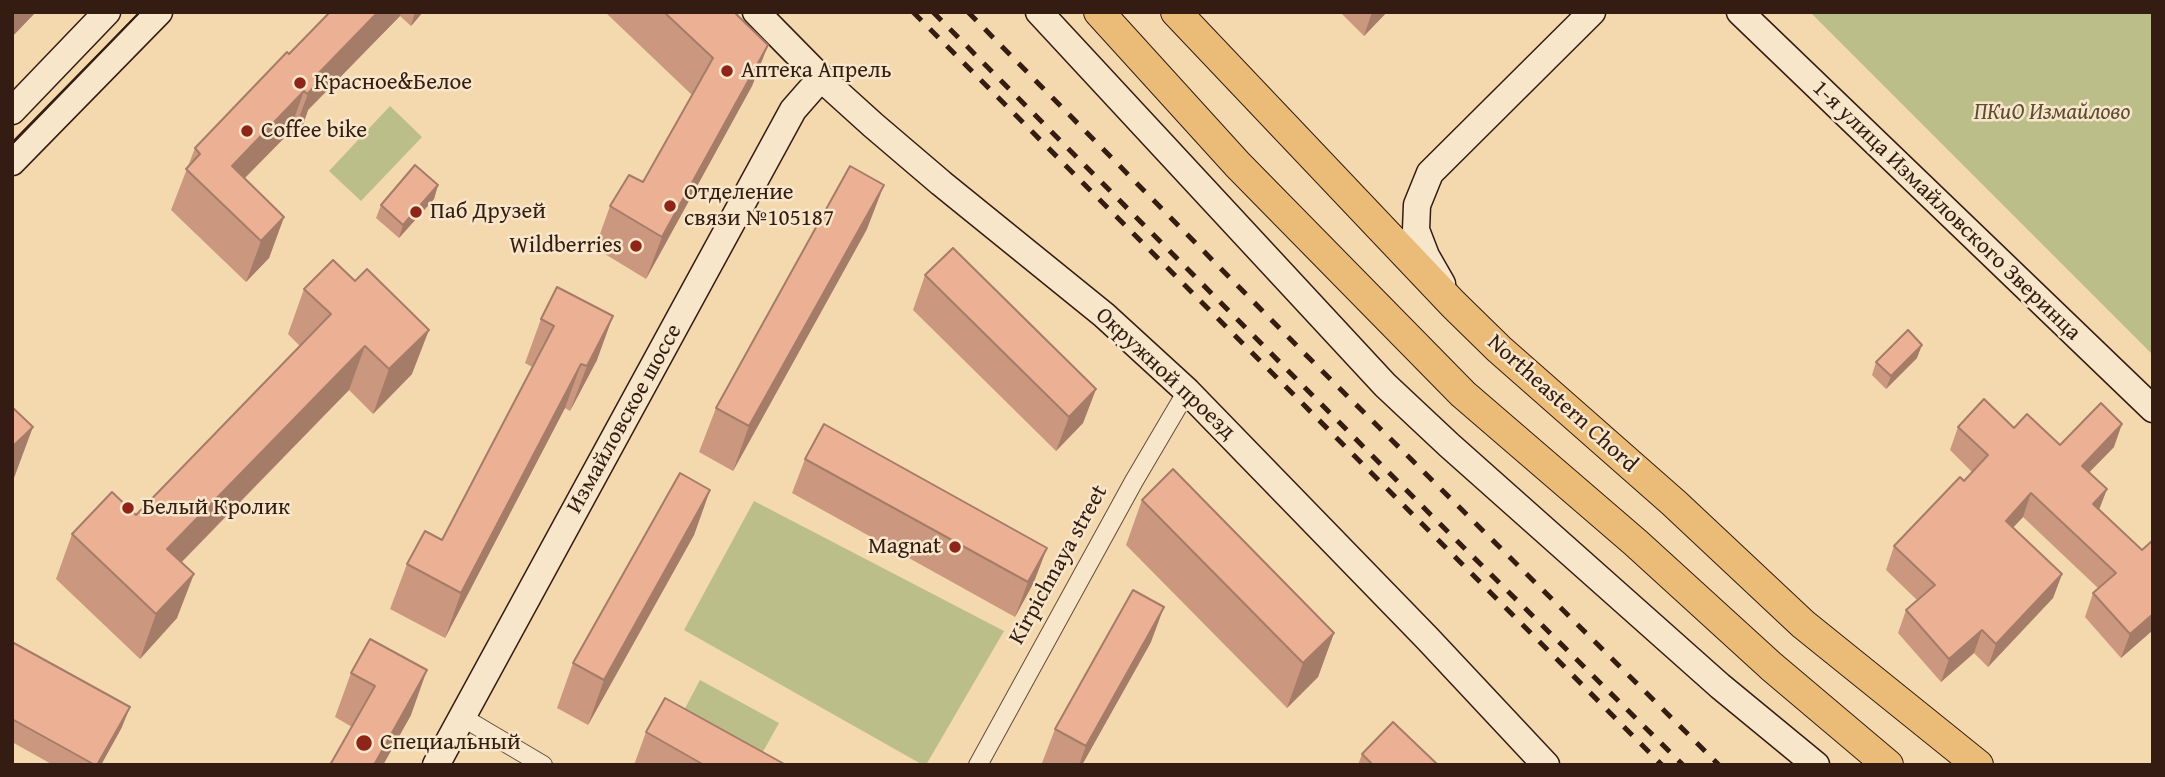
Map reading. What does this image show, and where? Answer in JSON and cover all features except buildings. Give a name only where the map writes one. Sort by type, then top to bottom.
[{"type":"main road","points":[[12,111],[107,12]]},
{"type":"main road","points":[[12,162],[159,12]]},
{"type":"main road","name":"Окружной проезд","points":[[756,12],[821,78],[941,183],[1104,315],[1187,391],[1546,765]]},
{"type":"main road","points":[[1038,12],[1385,385],[1720,686],[1816,765]]},
{"type":"main road","points":[[1099,12],[1238,165],[1463,394],[1636,543],[1772,667],[1888,765]]},
{"type":"main road","name":"Northeastern Chord","points":[[1176,12],[1499,349],[1674,503],[1803,624],[1978,765]]},
{"type":"main road","points":[[1453,304],[1426,256],[1416,230],[1417,205],[1430,173],[1592,12]]},
{"type":"main road","name":"1-я улица Измайловского Зверинца","points":[[1740,12],[2153,409]]},
{"type":"main road","name":"Измайловское шоссе","points":[[436,765],[793,110],[821,78]]},
{"type":"street","name":"Kirpichnaya street","points":[[978,765],[1120,504],[1187,391]]},
{"type":"street","points":[[462,717],[543,765]]},
{"type":"green space","name":"ПКиО Измайлово","points":[[1810,12],[2153,12],[2153,355]]},
{"type":"green space","points":[[390,106],[422,137],[361,201],[329,171]]},
{"type":"green space","points":[[754,501],[1004,631],[926,765],[684,630]]},
{"type":"green space","points":[[700,680],[779,723],[760,757],[682,714]]},
{"type":"tram line","points":[[12,144],[140,12]]},
{"type":"railway","points":[[913,12],[1662,765]]},
{"type":"railway","points":[[933,12],[1431,515],[1683,765]]},
{"type":"railway","points":[[968,12],[1303,352],[1719,765]]},
{"type":"place","name":"Аптека Апрель","points":[[727,71]]},
{"type":"place","name":"Красное&Белое","points":[[300,83]]},
{"type":"place","name":"Coffee bike","points":[[247,131]]},
{"type":"place","name":"Отделение связи №105187","points":[[670,206]]},
{"type":"place","name":"Паб Друзей","points":[[416,212]]},
{"type":"place","name":"Wildberries","points":[[636,246]]},
{"type":"place","name":"Белый Кролик","points":[[128,508]]},
{"type":"place","name":"Magnat","points":[[955,547]]},
{"type":"place","name":"Специальный","points":[[364,743]]}]
